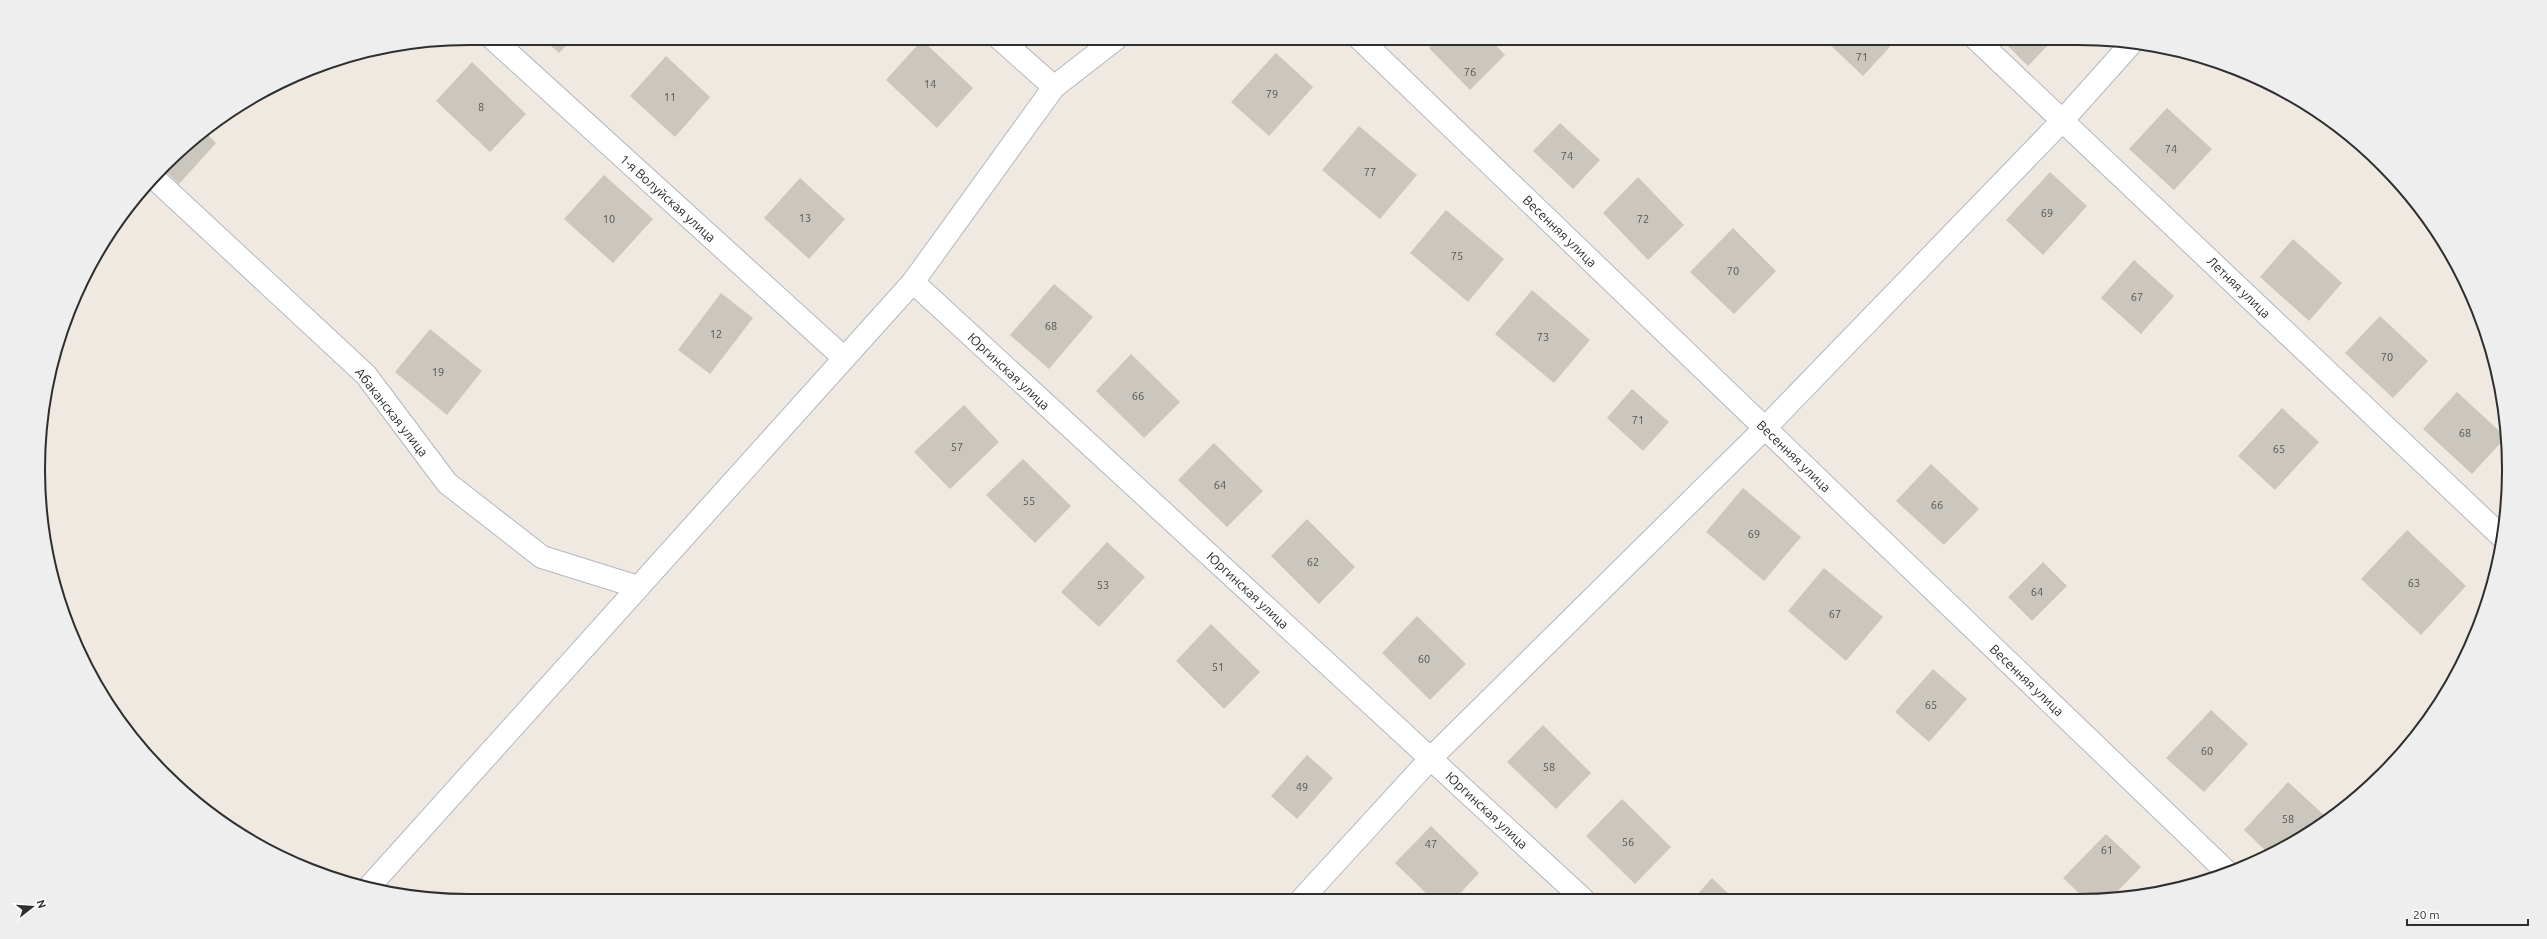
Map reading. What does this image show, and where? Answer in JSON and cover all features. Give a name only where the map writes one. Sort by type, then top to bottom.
[{"type":"street","name":"1-я Волуйская улица","points":[[500,45],[844,358]]},
{"type":"street","points":[[1007,45],[1054,87]]},
{"type":"street","points":[[373,883],[913,282],[1054,87],[1108,45]]},
{"type":"street","name":"Весенняя улица","points":[[1366,45],[2223,868]]},
{"type":"street","name":"Летняя улица","points":[[1983,45],[2497,532]]},
{"type":"street","points":[[1307,894],[1431,758],[1765,428],[2063,120],[2127,48]]},
{"type":"street","name":"Абаканская улица","points":[[158,181],[366,375],[447,484],[542,557],[638,587]]},
{"type":"street","name":"Юргинская улица","points":[[913,282],[1579,894]]},
{"type":"building","points":[[550,45],[566,45],[559,53]]},
{"type":"building","points":[[918,45],[927,45],[973,88],[937,128],[886,80]]},
{"type":"building","points":[[1432,45],[1496,45],[1505,55],[1470,90],[1429,48]]},
{"type":"building","points":[[1830,45],[1892,45],[1863,76]]},
{"type":"building","points":[[2007,45],[2048,45],[2028,66]]},
{"type":"building","points":[[1276,53],[1313,87],[1269,136],[1231,102]]},
{"type":"building","points":[[666,56],[710,97],[675,137],[630,96]]},
{"type":"building","points":[[472,62],[526,114],[490,152],[436,101]]},
{"type":"building","points":[[2167,108],[2212,149],[2174,190],[2129,149]]},
{"type":"building","points":[[1560,123],[1600,160],[1573,189],[1533,151]]},
{"type":"building","points":[[1359,126],[1417,175],[1380,219],[1322,170]]},
{"type":"building","points":[[208,135],[216,143],[179,184],[166,172]]},
{"type":"building","points":[[2050,172],[2087,206],[2043,255],[2006,220]]},
{"type":"building","points":[[604,175],[653,219],[613,263],[564,219]]},
{"type":"building","points":[[1638,177],[1684,225],[1648,260],[1603,213]]},
{"type":"building","points":[[800,178],[845,219],[809,259],[764,218]]},
{"type":"building","points":[[1446,210],[1504,259],[1468,302],[1410,253]]},
{"type":"building","points":[[1733,228],[1776,271],[1734,314],[1690,272]]},
{"type":"building","points":[[2293,239],[2342,283],[2309,321],[2260,277]]},
{"type":"building","points":[[2134,260],[2174,296],[2141,334],[2101,298]]},
{"type":"building","points":[[1054,284],[1093,317],[1049,369],[1010,335]]},
{"type":"building","points":[[1532,290],[1590,340],[1554,383],[1495,334]]},
{"type":"building","points":[[721,293],[753,318],[710,374],[678,350]]},
{"type":"building","points":[[2380,316],[2428,361],[2393,398],[2345,353]]},
{"type":"building","points":[[430,329],[482,371],[447,415],[395,372]]},
{"type":"building","points":[[1131,354],[1180,402],[1144,438],[1096,391]]},
{"type":"building","points":[[1632,389],[1669,422],[1643,451],[1607,418]]},
{"type":"building","points":[[2457,392],[2500,431],[2501,442],[2472,474],[2423,429]]},
{"type":"building","points":[[964,405],[999,442],[950,489],[914,452]]},
{"type":"building","points":[[2282,408],[2319,442],[2275,490],[2238,456]]},
{"type":"building","points":[[1214,443],[1263,491],[1227,527],[1178,480]]},
{"type":"building","points":[[1023,459],[1071,506],[1035,543],[986,495]]},
{"type":"building","points":[[1931,464],[1979,509],[1944,545],[1896,501]]},
{"type":"building","points":[[1743,488],[1801,537],[1764,581],[1706,532]]},
{"type":"building","points":[[1307,519],[1355,567],[1319,604],[1271,556]]},
{"type":"building","points":[[2407,530],[2466,586],[2421,635],[2361,579]]},
{"type":"building","points":[[1107,542],[1145,577],[1099,627],[1061,592]]},
{"type":"building","points":[[2043,562],[2067,586],[2032,621],[2008,597]]},
{"type":"building","points":[[1824,568],[1883,617],[1846,661],[1788,611]]},
{"type":"building","points":[[1417,616],[1466,664],[1430,700],[1382,653]]},
{"type":"building","points":[[1211,624],[1260,672],[1224,709],[1176,661]]},
{"type":"building","points":[[1933,669],[1967,699],[1929,742],[1895,712]]},
{"type":"building","points":[[2211,710],[2248,744],[2204,792],[2166,758]]},
{"type":"building","points":[[1543,725],[1591,773],[1556,809],[1507,762]]},
{"type":"building","points":[[1307,755],[1333,778],[1297,819],[1271,796]]},
{"type":"building","points":[[2288,782],[2324,815],[2290,837],[2265,850],[2244,830]]},
{"type":"building","points":[[1622,799],[1671,847],[1635,884],[1586,836]]},
{"type":"building","points":[[1431,826],[1479,873],[1460,894],[1427,894],[1395,863]]},
{"type":"building","points":[[2106,834],[2141,867],[2117,892],[2080,894],[2063,878]]},
{"type":"building","points":[[1712,878],[1729,894],[1698,894]]}]
